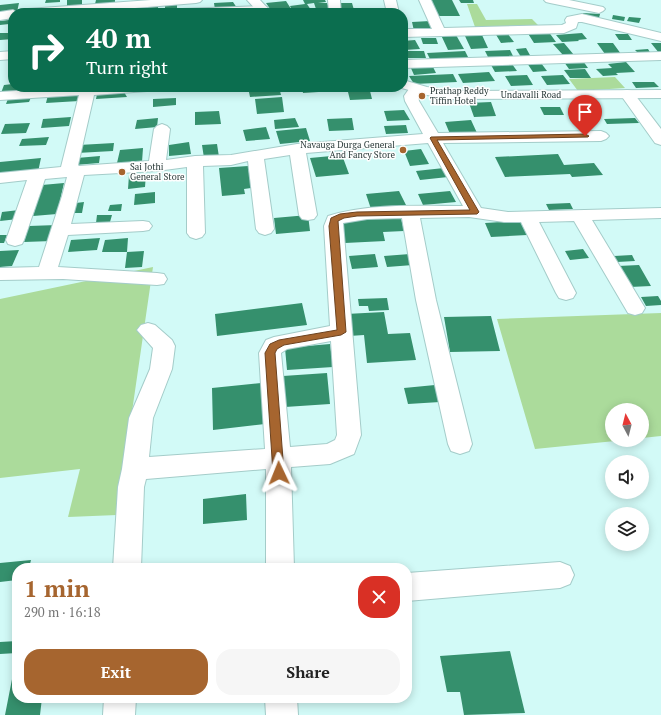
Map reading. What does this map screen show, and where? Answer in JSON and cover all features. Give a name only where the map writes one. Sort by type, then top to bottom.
[{"type":"street","points":[[127,8],[196,0]]},
{"type":"street","points":[[253,0],[261,8]]},
{"type":"street","points":[[425,0],[440,31]]},
{"type":"street","points":[[553,0],[607,11]]},
{"type":"street","points":[[408,33],[564,28],[572,26],[572,20],[582,18],[661,37]]},
{"type":"street","points":[[408,64],[661,56]]},
{"type":"street","points":[[410,86],[412,101],[475,212]]},
{"type":"street","name":"Undavalli Road","points":[[410,86],[434,93],[452,95],[661,94]]},
{"type":"street","points":[[0,96],[87,92],[72,171],[71,196],[47,272]]},
{"type":"street","points":[[627,94],[661,140]]},
{"type":"street","points":[[157,166],[162,129]]},
{"type":"street","points":[[0,178],[72,171],[157,166],[195,161],[231,160],[297,149],[433,138],[601,136]]},
{"type":"street","points":[[297,149],[308,215]]},
{"type":"street","points":[[255,155],[265,229]]},
{"type":"street","points":[[195,161],[196,233]]},
{"type":"street","points":[[16,240],[38,174]]},
{"type":"street","points":[[135,469],[330,454],[345,447],[349,435],[333,226],[334,220],[343,216],[357,214],[475,212],[494,216],[527,216],[661,213]]},
{"type":"street","points":[[410,213],[426,300],[460,444]]},
{"type":"street","points":[[580,215],[635,308]]},
{"type":"street","points":[[527,216],[566,293]]},
{"type":"street","points":[[60,230],[143,226]]},
{"type":"street","points":[[0,274],[47,272],[157,279]]},
{"type":"street","points":[[127,563],[131,487],[135,469],[141,418],[161,369],[164,346],[148,330]]},
{"type":"street","points":[[280,563],[278,458],[270,353],[274,346],[282,342],[341,332]]},
{"type":"street","points":[[412,587],[560,574]]},
{"type":"street","points":[[119,715],[120,703]]},
{"type":"street","points":[[282,703],[282,715]]},
{"type":"green space","points":[[467,4],[477,4],[486,20],[532,19],[538,25],[475,27]]},
{"type":"green space","points":[[615,77],[625,88],[578,91],[569,79]]},
{"type":"green space","points":[[153,267],[117,515],[68,517],[80,469],[0,478],[0,299]]},
{"type":"green space","points":[[661,313],[661,436],[649,437],[649,403],[605,403],[605,442],[535,449],[497,319]]},
{"type":"building","points":[[46,0],[60,0],[60,2],[45,3]]},
{"type":"building","points":[[67,0],[82,0],[82,5],[67,6]]},
{"type":"building","points":[[96,0],[115,0],[115,3],[95,4]]},
{"type":"building","points":[[303,0],[325,0],[326,2],[318,3],[327,3],[329,8],[316,8],[314,3],[307,4],[310,8],[291,8],[290,6],[305,4]]},
{"type":"building","points":[[426,0],[452,0],[460,16],[434,16]]},
{"type":"building","points":[[459,0],[473,0],[474,3],[461,3]]},
{"type":"building","points":[[286,1],[290,8],[270,8],[266,3]]},
{"type":"building","points":[[233,2],[237,8],[215,8],[214,3]]},
{"type":"building","points":[[19,3],[18,8],[8,8],[8,13],[0,13],[0,5]]},
{"type":"building","points":[[165,3],[177,3],[177,8],[165,8]]},
{"type":"building","points":[[335,3],[352,3],[353,8],[336,8]]},
{"type":"building","points":[[158,4],[158,8],[142,8],[142,5]]},
{"type":"building","points":[[583,13],[600,14],[599,18],[583,16]]},
{"type":"building","points":[[613,15],[625,17],[624,21],[612,19]]},
{"type":"building","points":[[629,17],[641,18],[639,23],[627,21]]},
{"type":"building","points":[[8,20],[8,24],[0,25],[0,21]]},
{"type":"building","points":[[430,21],[432,30],[414,31],[412,22]]},
{"type":"building","points":[[548,31],[556,42],[534,43],[527,32]]},
{"type":"building","points":[[0,33],[8,33],[8,39],[0,40]]},
{"type":"building","points":[[495,33],[507,33],[514,42],[501,43]]},
{"type":"building","points":[[582,33],[587,39],[562,42],[556,35]]},
{"type":"building","points":[[615,34],[628,34],[632,40],[619,40]]},
{"type":"building","points":[[441,35],[456,35],[464,49],[448,50]]},
{"type":"building","points":[[482,35],[488,48],[471,49],[465,36]]},
{"type":"building","points":[[421,38],[436,38],[438,44],[423,44]]},
{"type":"building","points":[[415,40],[420,49],[408,50],[408,41]]},
{"type":"building","points":[[564,43],[574,55],[563,55],[553,44]]},
{"type":"building","points":[[597,43],[613,43],[621,54],[605,54]]},
{"type":"building","points":[[651,43],[661,43],[661,53],[659,53]]},
{"type":"building","points":[[526,48],[531,57],[521,57],[516,49]]},
{"type":"building","points":[[648,49],[651,54],[639,54],[635,50]]},
{"type":"building","points":[[510,50],[514,58],[489,59],[485,51]]},
{"type":"building","points":[[408,51],[424,51],[426,58],[408,58]]},
{"type":"building","points":[[465,51],[469,59],[431,61],[427,53]]},
{"type":"building","points":[[583,61],[588,68],[569,69],[564,62]]},
{"type":"building","points":[[626,62],[635,72],[616,73],[618,75],[603,76],[596,69],[612,68],[608,64]]},
{"type":"building","points":[[527,63],[541,63],[547,71],[533,72]]},
{"type":"building","points":[[512,64],[517,71],[495,72],[491,65]]},
{"type":"building","points":[[432,65],[436,73],[414,75],[410,66]]},
{"type":"building","points":[[585,69],[591,78],[570,78],[564,70]]},
{"type":"building","points":[[489,72],[495,81],[463,83],[458,74]]},
{"type":"building","points":[[453,74],[457,82],[414,84],[409,76]]},
{"type":"building","points":[[527,75],[533,85],[511,86],[505,76]]},
{"type":"building","points":[[563,75],[570,84],[547,85],[541,76]]},
{"type":"building","points":[[632,82],[654,82],[659,87],[636,88]]},
{"type":"building","points":[[4,85],[8,85],[8,92],[14,92],[1,93]]},
{"type":"building","points":[[124,92],[127,97],[96,99],[97,94]]},
{"type":"building","points":[[249,92],[280,92],[281,95],[250,97]]},
{"type":"building","points":[[348,92],[370,92],[372,99],[350,100]]},
{"type":"building","points":[[80,93],[79,101],[46,103],[48,95]]},
{"type":"building","points":[[32,95],[29,102],[6,104],[9,96]]},
{"type":"building","points":[[282,97],[284,112],[257,114],[255,99]]},
{"type":"building","points":[[176,98],[176,105],[153,107],[153,99]]},
{"type":"building","points":[[491,102],[496,116],[474,117],[469,103]]},
{"type":"building","points":[[540,107],[560,107],[564,115],[544,115]]},
{"type":"building","points":[[404,110],[410,120],[387,121],[384,111]]},
{"type":"building","points":[[219,111],[221,124],[195,125],[195,112]]},
{"type":"building","points":[[71,117],[69,126],[41,128],[43,119]]},
{"type":"building","points":[[158,118],[157,127],[135,129],[137,120]]},
{"type":"building","points":[[295,118],[299,127],[275,129],[274,120]]},
{"type":"building","points":[[352,118],[354,130],[329,131],[327,119]]},
{"type":"building","points":[[635,118],[639,123],[607,124],[604,119]]},
{"type":"building","points":[[471,120],[477,133],[450,134],[445,122]]},
{"type":"building","points":[[30,123],[26,133],[1,134],[5,124]]},
{"type":"building","points":[[406,125],[408,133],[386,134],[384,126]]},
{"type":"building","points":[[266,127],[270,139],[246,141],[243,130]]},
{"type":"building","points":[[306,128],[310,141],[280,144],[276,131]]},
{"type":"building","points":[[49,137],[46,145],[19,146],[22,139]]},
{"type":"building","points":[[189,142],[191,154],[169,156],[169,145]]},
{"type":"building","points":[[114,143],[113,151],[77,153],[79,145]]},
{"type":"building","points":[[217,144],[219,157],[204,158],[202,145]]},
{"type":"building","points":[[143,148],[142,162],[117,163],[120,150]]},
{"type":"building","points":[[421,149],[429,164],[410,166],[404,151]]},
{"type":"building","points":[[558,154],[564,165],[594,163],[603,175],[572,177],[570,174],[505,177],[495,157]]},
{"type":"building","points":[[342,155],[349,174],[316,177],[310,158]]},
{"type":"building","points":[[100,156],[99,163],[75,165],[77,158]]},
{"type":"building","points":[[41,158],[38,172],[0,175],[0,162]]},
{"type":"building","points":[[248,166],[251,188],[244,189],[245,194],[222,196],[219,168]]},
{"type":"building","points":[[444,168],[448,177],[420,180],[416,171]]},
{"type":"building","points":[[146,174],[145,187],[128,189],[129,175]]},
{"type":"building","points":[[64,183],[57,214],[33,216],[42,185]]},
{"type":"building","points":[[399,191],[406,205],[371,209],[366,194]]},
{"type":"building","points":[[450,191],[456,202],[423,205],[418,194]]},
{"type":"building","points":[[155,192],[155,203],[134,205],[135,194]]},
{"type":"building","points":[[84,202],[82,213],[72,213],[76,203]]},
{"type":"building","points":[[570,203],[573,209],[549,210],[546,204]]},
{"type":"building","points":[[122,204],[121,211],[108,211],[110,205]]},
{"type":"building","points":[[19,210],[18,219],[0,221],[2,212]]},
{"type":"building","points":[[97,215],[112,215],[110,222],[96,223]]},
{"type":"building","points":[[308,215],[310,231],[276,234],[274,218]]},
{"type":"building","points":[[401,218],[404,231],[383,232],[385,241],[345,243],[343,220]]},
{"type":"building","points":[[520,221],[527,235],[491,237],[485,223]]},
{"type":"building","points":[[57,225],[52,241],[24,242],[29,226]]},
{"type":"building","points":[[0,235],[7,235],[4,243],[0,243]]},
{"type":"building","points":[[100,238],[97,250],[68,252],[71,240]]},
{"type":"building","points":[[128,238],[127,252],[102,252],[105,240]]},
{"type":"building","points":[[583,249],[589,258],[570,260],[565,251]]},
{"type":"building","points":[[19,250],[12,266],[0,267],[0,251]]},
{"type":"building","points":[[144,251],[142,267],[125,268],[127,252]]},
{"type":"building","points":[[375,254],[378,267],[352,269],[349,256]]},
{"type":"building","points":[[410,254],[413,265],[387,267],[384,256]]},
{"type":"building","points":[[632,255],[635,261],[617,262],[614,256]]},
{"type":"building","points":[[639,265],[651,286],[630,287],[618,266]]},
{"type":"building","points":[[658,296],[661,301],[661,305],[646,306],[641,297]]},
{"type":"building","points":[[387,298],[389,310],[369,311],[368,306],[359,306],[358,299]]},
{"type":"building","points":[[302,303],[307,325],[217,336],[215,314]]},
{"type":"building","points":[[384,312],[388,334],[410,333],[416,360],[367,363],[364,335],[349,336],[346,314]]},
{"type":"building","points":[[491,316],[500,351],[450,352],[444,317]]},
{"type":"building","points":[[330,344],[333,367],[287,370],[285,348]]},
{"type":"building","points":[[327,373],[330,404],[285,407],[283,376]]},
{"type":"building","points":[[261,383],[265,424],[213,430],[212,388]]},
{"type":"building","points":[[435,385],[440,402],[408,404],[404,388]]},
{"type":"building","points":[[246,494],[247,520],[203,524],[203,499]]},
{"type":"building","points":[[31,560],[30,563],[12,563],[12,581],[0,582],[0,563]]},
{"type":"building","points":[[12,641],[12,653],[0,654],[0,642]]},
{"type":"building","points":[[510,651],[525,713],[464,715],[460,692],[447,692],[440,656]]},
{"type":"building","points":[[12,679],[12,703],[41,703],[40,715],[5,715]]},
{"type":"place","name":"Prathap Reddy Tiffin Hotel","points":[[422,96]]},
{"type":"place","name":"Navauga Durga General And Fancy Store","points":[[403,150]]},
{"type":"place","name":"Sai Jothi General Store","points":[[122,172]]},
{"type":"route","points":[[279,473],[270,353],[274,346],[282,342],[341,332],[333,226],[334,220],[343,216],[357,214],[475,212],[433,138],[585,136]]}]
